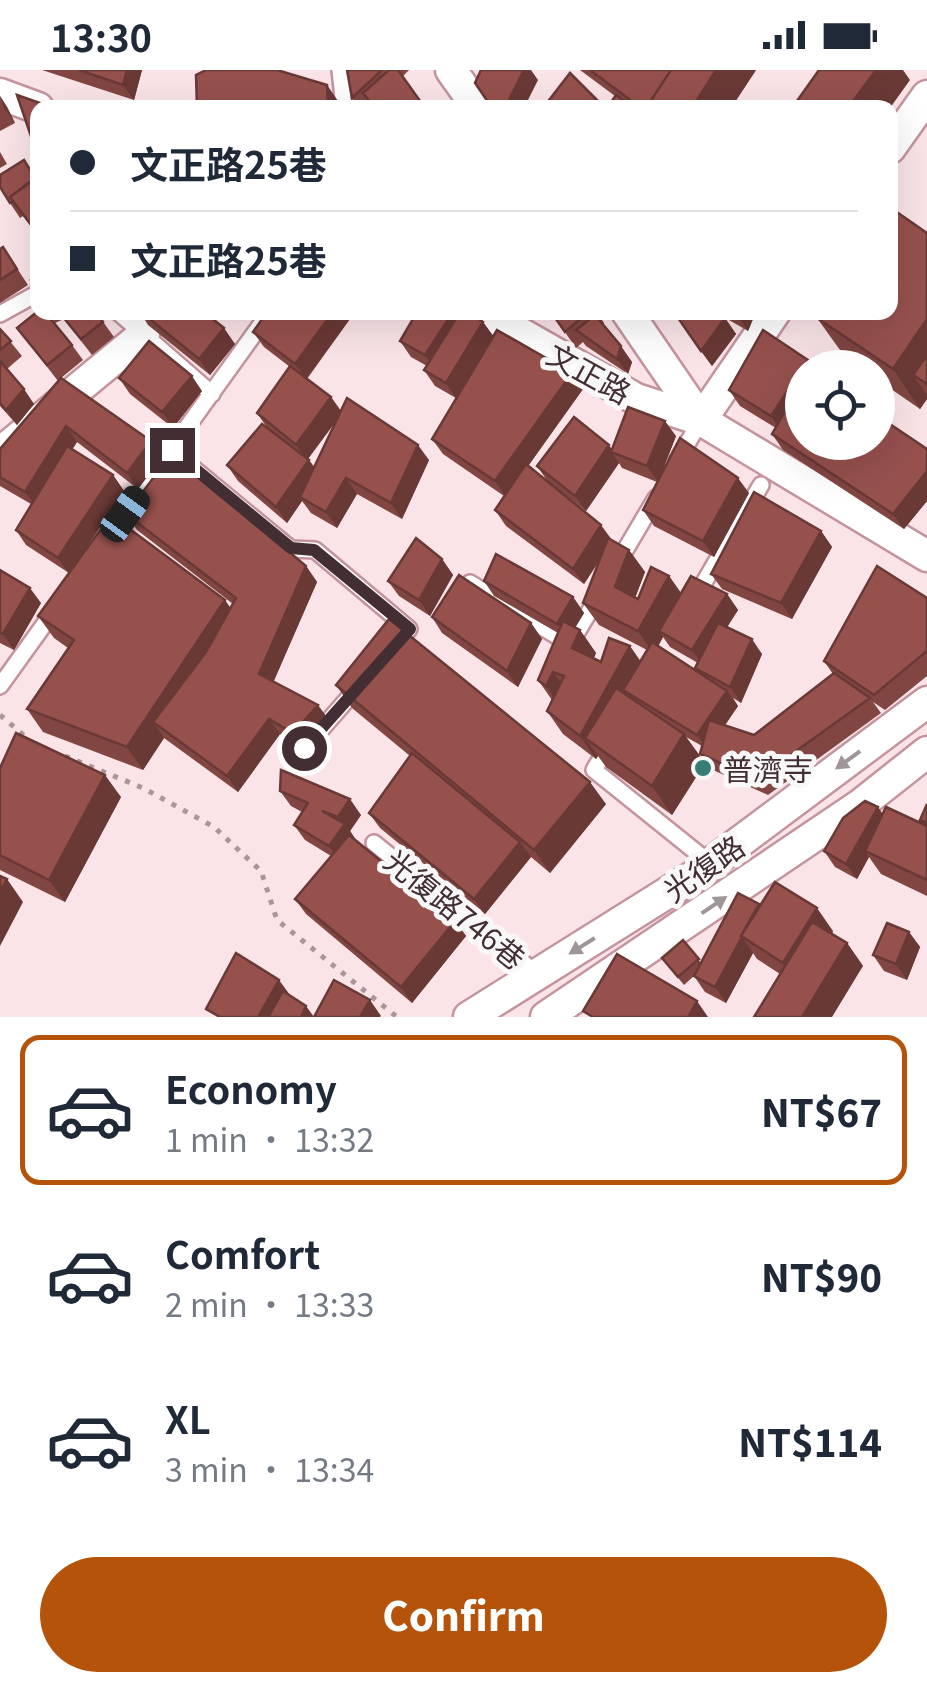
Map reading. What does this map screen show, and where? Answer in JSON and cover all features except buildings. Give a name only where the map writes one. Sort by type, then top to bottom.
[{"type":"street","points":[[451,70],[472,100]]},
{"type":"street","points":[[0,94],[30,105]]},
{"type":"street","points":[[898,137],[927,96]]},
{"type":"street","name":"文正路","points":[[497,320],[636,398],[701,420]]},
{"type":"street","points":[[632,320],[701,420],[927,556]]},
{"type":"street","points":[[701,420],[770,320]]},
{"type":"street","points":[[0,452],[144,334]]},
{"type":"street","name":"光復路","points":[[469,1017],[710,864],[927,702]]},
{"type":"street","name":"光復路","points":[[548,1016],[860,806],[927,752]]},
{"type":"lane","points":[[340,70],[343,100]]},
{"type":"lane","points":[[0,314],[30,297]]},
{"type":"lane","points":[[127,320],[212,394]]},
{"type":"lane","points":[[102,546],[264,320]]},
{"type":"lane","points":[[671,472],[701,420]]},
{"type":"lane","points":[[172,450],[291,548],[314,550],[410,629],[377,666]]},
{"type":"lane","points":[[682,619],[761,485]]},
{"type":"lane","points":[[470,583],[570,644],[661,489]]},
{"type":"lane","points":[[3,676],[67,594]]},
{"type":"lane","points":[[297,756],[365,680]]},
{"type":"lane","points":[[614,736],[594,770],[710,864]]},
{"type":"lane","name":"光復路746巷","points":[[374,843],[538,974]]},
{"type":"path","points":[[0,715],[33,743]]},
{"type":"path","points":[[51,750],[143,788],[214,827],[261,872],[277,920],[397,1017]]},
{"type":"place","name":"普濟寺","points":[[703,768]]},
{"type":"route","points":[[172,450],[291,548],[314,550],[410,629],[304,748]]}]
